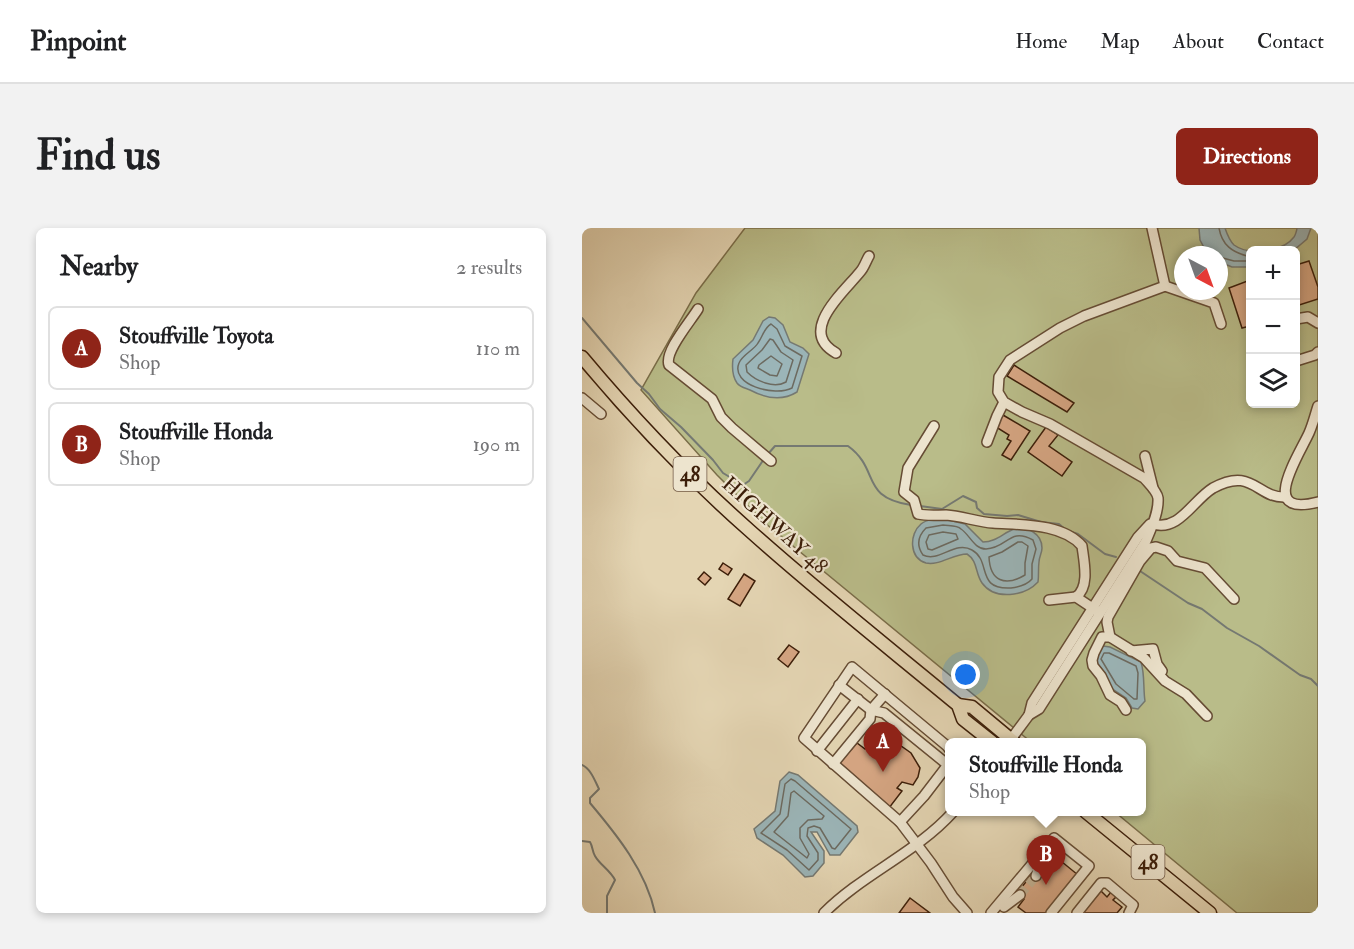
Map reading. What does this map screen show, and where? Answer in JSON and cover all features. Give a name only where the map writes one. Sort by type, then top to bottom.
[{"type":"main road","name":"HIGHWAY 48","points":[[582,357],[642,426],[736,518],[958,705],[963,719],[987,738]]},
{"type":"main road","name":"HIGHWAY 48","points":[[958,705],[972,707],[1007,738]]},
{"type":"main road","name":"48","points":[[1091,816],[1210,913]]},
{"type":"street","points":[[1152,228],[1165,286]]},
{"type":"street","points":[[836,353],[822,342],[823,324],[827,312],[841,292],[861,272],[869,256]]},
{"type":"street","points":[[1153,488],[1144,478],[1050,424],[1004,402],[998,392],[999,377],[1011,360],[1060,328],[1084,316],[1165,286],[1214,303],[1221,324]]},
{"type":"street","points":[[698,309],[670,352],[669,365],[712,399],[721,417],[770,460]]},
{"type":"street","points":[[1300,318],[1308,316],[1318,323]]},
{"type":"street","points":[[1300,360],[1318,352]]},
{"type":"street","points":[[582,398],[601,414]]},
{"type":"street","points":[[987,442],[1004,402]]},
{"type":"street","points":[[1286,497],[1286,477],[1310,431],[1318,406]]},
{"type":"street","points":[[934,426],[908,468],[904,492],[914,500],[920,515],[945,515],[992,523],[1013,523],[1056,530],[1069,535],[1082,546],[1085,583],[1082,593],[1076,597],[1049,600]]},
{"type":"street","points":[[1014,738],[1029,715],[1032,703],[1096,611],[1138,537],[1153,522],[1158,498],[1153,488],[1145,456]]},
{"type":"street","points":[[1153,522],[1160,526],[1170,525],[1213,489],[1231,482],[1247,480],[1275,496],[1286,497],[1297,505],[1318,502]]},
{"type":"street","points":[[1126,710],[1121,702],[1110,695],[1101,676],[1093,666],[1092,660],[1106,637],[1107,617],[1140,561],[1151,548],[1162,549],[1178,561],[1205,568],[1234,599]]},
{"type":"street","points":[[1076,597],[1096,611],[1105,624],[1106,637]]},
{"type":"street","points":[[1106,637],[1150,663],[1169,683],[1186,694],[1207,716]]},
{"type":"street","points":[[945,744],[852,667],[804,738],[900,822],[967,913]]},
{"type":"street","points":[[839,685],[871,710],[884,713],[945,761]]},
{"type":"street","points":[[833,764],[870,720],[871,710],[885,694]]},
{"type":"street","points":[[818,751],[858,699]]},
{"type":"street","points":[[900,822],[945,769]]},
{"type":"street","points":[[824,913],[846,891],[917,845],[949,816]]},
{"type":"street","points":[[1006,908],[1033,863],[1054,838],[1089,866],[1051,913]]},
{"type":"street","points":[[1033,863],[1038,870],[1036,876]]},
{"type":"street","points":[[1077,913],[1101,883],[1107,883],[1133,905],[1129,913]]},
{"type":"street","points":[[991,913],[1006,908],[1020,895]]},
{"type":"green space","points":[[745,228],[1318,228],[1318,913],[1237,913],[1120,816],[1146,816],[1146,738],[1026,738],[765,523],[717,475],[641,390],[696,293]]},
{"type":"water","points":[[1199,228],[1225,228],[1234,245],[1246,250],[1246,267],[1228,265],[1228,246],[1203,246]]},
{"type":"water","points":[[1297,228],[1311,228],[1307,239],[1299,246],[1282,246],[1294,236]]},
{"type":"water","points":[[769,317],[775,318],[783,325],[790,342],[803,348],[809,354],[797,392],[779,398],[767,397],[740,386],[733,374],[733,359],[753,340],[763,321]]},
{"type":"water","points":[[944,519],[965,524],[983,542],[996,539],[1019,528],[1033,532],[1037,535],[1042,548],[1038,582],[1026,591],[1002,594],[988,589],[982,583],[973,560],[967,554],[936,563],[926,563],[920,560],[916,556],[913,545],[917,528],[926,521]]},
{"type":"water","points":[[1103,646],[1141,662],[1145,701],[1138,709],[1132,708],[1126,698],[1111,688],[1096,662],[1098,650]]},
{"type":"water","points":[[789,772],[798,775],[857,826],[858,832],[840,855],[830,855],[817,832],[811,832],[824,851],[824,863],[813,876],[805,877],[783,855],[757,838],[754,829],[775,811],[780,781]]},
{"type":"building","points":[[1309,261],[1318,287],[1318,299],[1300,305],[1300,300],[1300,264]]},
{"type":"building","points":[[1246,282],[1246,327],[1242,328],[1229,288]]},
{"type":"building","points":[[1014,365],[1074,403],[1067,412],[1007,376]]},
{"type":"building","points":[[1003,415],[1030,431],[1011,460],[1002,455],[1011,441],[1007,439],[1009,435],[996,427]]},
{"type":"building","points":[[1046,427],[1058,435],[1049,446],[1072,462],[1062,476],[1028,452]]},
{"type":"building","points":[[723,563],[732,569],[728,575],[719,569]]},
{"type":"building","points":[[704,572],[711,578],[705,585],[698,579]]},
{"type":"building","points":[[744,574],[755,581],[740,606],[728,599]]},
{"type":"building","points":[[789,645],[799,652],[788,667],[778,659]]},
{"type":"building","points":[[880,731],[911,753],[920,768],[913,785],[902,782],[897,788],[902,791],[889,808],[838,764],[857,743],[865,749]]},
{"type":"building","points":[[1056,857],[1078,875],[1046,913],[1026,913],[1018,907],[1024,899],[1017,893],[1033,873],[1038,878]]},
{"type":"building","points":[[1101,891],[1107,897],[1111,892],[1116,897],[1113,900],[1122,907],[1117,913],[1082,913]]},
{"type":"building","points":[[910,898],[930,913],[899,913]]},
{"type":"waterway","points":[[582,318],[660,409],[681,427],[723,473],[743,485],[749,481],[764,459]]},
{"type":"waterway","points":[[768,454],[775,446],[848,446],[858,455],[872,482],[884,496],[911,505]]},
{"type":"waterway","points":[[920,506],[942,509],[963,496],[976,502],[977,508],[984,514],[1018,515],[1041,522],[1059,524],[1066,530],[1078,534],[1105,554],[1116,557]]},
{"type":"waterway","points":[[1140,571],[1188,603],[1202,609],[1227,628],[1259,646],[1300,675],[1311,679],[1318,686]]},
{"type":"waterway","points":[[582,765],[590,772],[599,789],[590,798],[590,803],[638,868],[655,913]]},
{"type":"waterway","points":[[582,841],[590,842],[597,859],[615,880],[607,896],[607,913]]},
{"type":"tunnel","points":[[1020,895],[1036,876]]},
{"type":"place","name":"Stouffville Toyota","points":[[883,772]]},
{"type":"place","name":"Stouffville Honda","points":[[1046,885]]}]
